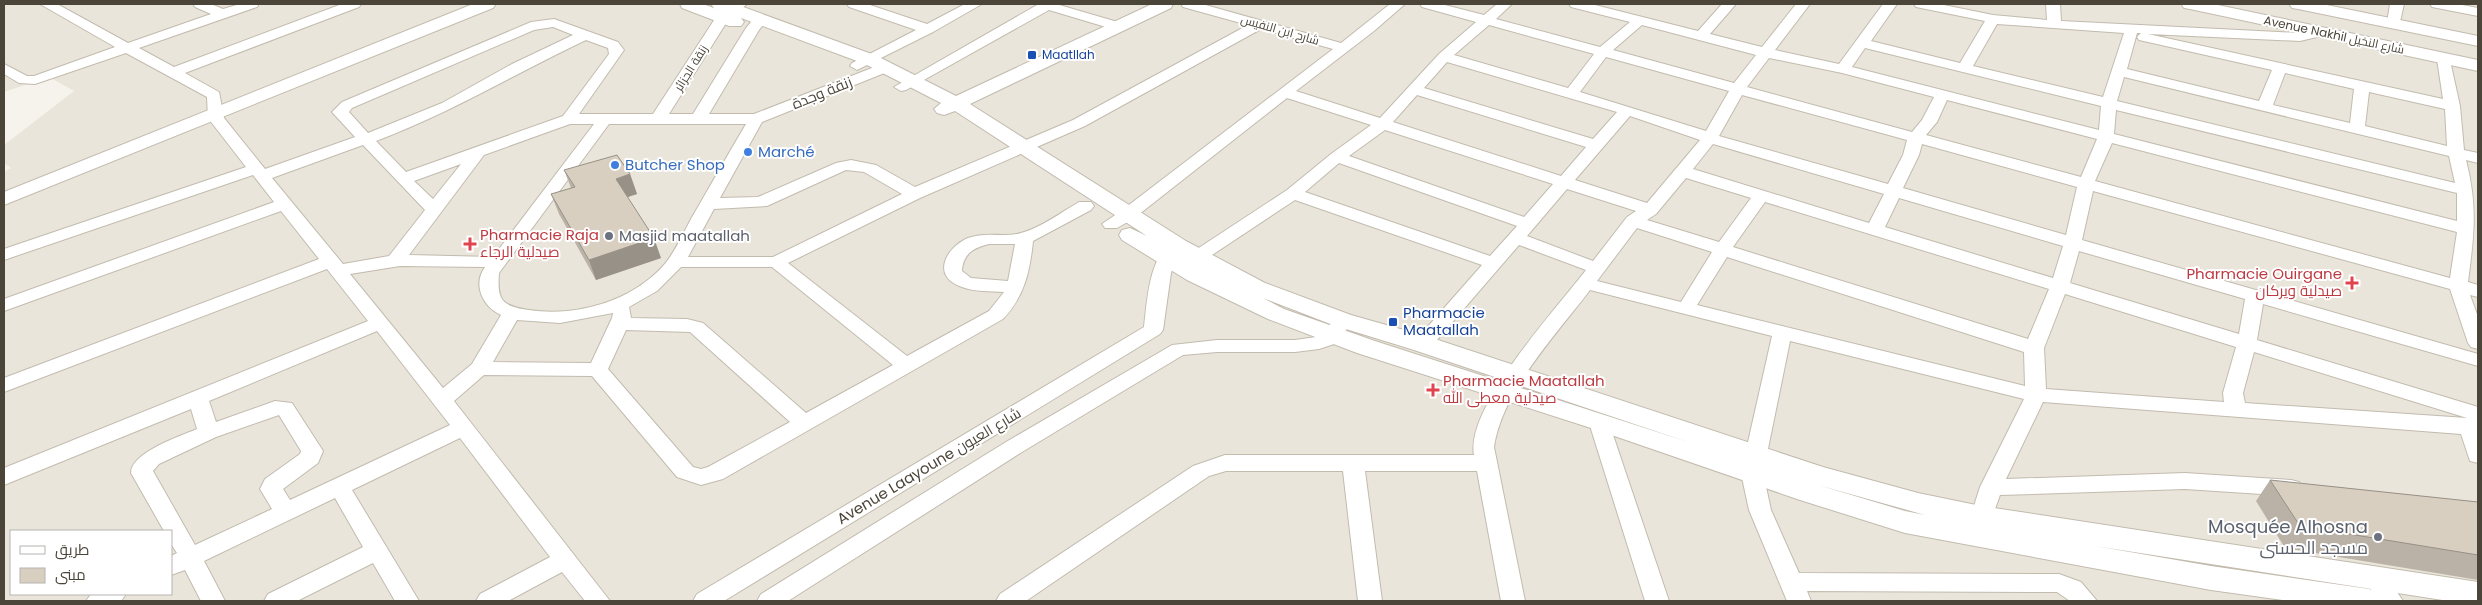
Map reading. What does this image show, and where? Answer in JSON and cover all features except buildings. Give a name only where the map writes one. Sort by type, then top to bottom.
[{"type":"street","points":[[47,4],[208,90],[216,106],[220,124],[442,400],[598,601]]},
{"type":"street","points":[[200,4],[222,14]]},
{"type":"street","points":[[4,68],[24,80],[35,80],[252,4]]},
{"type":"street","points":[[174,72],[354,4]]},
{"type":"street","points":[[4,199],[216,106],[458,4]]},
{"type":"street","points":[[4,185],[487,4]]},
{"type":"street","points":[[688,4],[729,8],[757,24],[872,66],[907,84],[948,107],[1119,219],[1181,254],[1229,293],[1276,314],[1423,344],[1603,423],[1753,463],[1817,475],[1918,504],[1978,527],[2379,594],[2478,594]]},
{"type":"street","points":[[854,4],[928,29]]},
{"type":"street","name":"زنقة وجدة","points":[[756,119],[872,66],[928,29],[976,4]]},
{"type":"street","points":[[907,84],[1045,4],[1116,26]]},
{"type":"street","points":[[948,107],[1165,4]]},
{"type":"street","name":"شارح ابن النفيس","points":[[1188,4],[1344,48]]},
{"type":"street","points":[[1119,219],[1286,93],[1398,4]]},
{"type":"street","points":[[1427,4],[2478,291]]},
{"type":"street","points":[[1179,349],[1153,330],[1162,270],[1181,254],[1292,194],[1337,157],[1382,125],[1444,57],[1505,4]]},
{"type":"street","points":[[1576,4],[1610,8],[1640,20],[1701,36],[1763,52],[1843,69],[2466,230]]},
{"type":"street","points":[[1701,36],[1729,4]]},
{"type":"street","points":[[1512,601],[1484,463],[1483,447],[1486,428],[1510,383],[1633,221],[1650,210],[1684,172],[1710,138],[1738,88],[1763,52],[1789,25],[1803,4]]},
{"type":"street","points":[[1843,69],[1890,4]]},
{"type":"street","points":[[1921,4],[1993,20],[2131,31],[2300,37],[2312,34],[2308,30]]},
{"type":"street","points":[[2053,4],[2054,25]]},
{"type":"street","name":"Avenue Nakhil شارع النخيل","points":[[2190,4],[2478,66]]},
{"type":"street","name":"Avenue Nakhil شارع النخيل","points":[[2300,4],[2478,41]]},
{"type":"street","points":[[2394,23],[2398,4]]},
{"type":"street","points":[[2437,4],[2478,12]]},
{"type":"street","name":"زنقة الجزائر","points":[[658,119],[729,8]]},
{"type":"street","points":[[1571,94],[1604,51],[1640,20]]},
{"type":"street","points":[[1965,67],[1993,20]]},
{"type":"street","points":[[433,208],[364,140],[340,112],[343,107],[531,26],[559,24],[616,47],[616,54],[568,119]]},
{"type":"street","points":[[698,119],[757,24]]},
{"type":"street","points":[[676,262],[776,262],[914,194],[1079,123],[1260,24]]},
{"type":"street","points":[[2131,31],[2280,68],[2452,106]]},
{"type":"street","points":[[1978,527],[1991,487],[2036,395],[2034,348],[2060,285],[2073,242],[2086,184],[2106,137],[2110,103],[2131,31]]},
{"type":"street","points":[[4,254],[364,140],[447,106],[517,67],[586,34]]},
{"type":"street","points":[[1862,43],[2465,190]]},
{"type":"street","points":[[1444,57],[1627,110],[1710,138],[2478,360]]},
{"type":"street","points":[[2444,59],[2452,106],[2456,153],[2465,190],[2466,230],[2458,286],[2478,343]]},
{"type":"street","points":[[2264,107],[2280,68]]},
{"type":"street","points":[[2119,71],[2478,158]]},
{"type":"street","points":[[2357,128],[2362,87]]},
{"type":"street","points":[[1413,89],[1596,145]]},
{"type":"street","points":[[1286,93],[1650,210]]},
{"type":"street","points":[[1876,229],[1911,155],[1915,138],[1929,122],[1942,95]]},
{"type":"street","points":[[1423,344],[1627,110]]},
{"type":"street","points":[[403,179],[568,119],[756,119],[676,262],[666,275],[619,314],[598,370]]},
{"type":"street","points":[[605,119],[497,262],[488,280],[489,294],[498,305],[513,312],[532,317],[558,319],[590,314],[619,314],[696,328],[805,424]]},
{"type":"street","points":[[1013,150],[1085,206],[1119,219]]},
{"type":"street","points":[[394,262],[433,208],[478,152]]},
{"type":"street","points":[[1337,157],[1528,224]]},
{"type":"street","points":[[708,204],[761,202],[842,166],[856,164],[868,168],[914,194]]},
{"type":"street","points":[[1684,172],[2247,342],[2475,421]]},
{"type":"street","points":[[1292,194],[1493,263]]},
{"type":"street","points":[[1686,308],[1722,250],[1762,194]]},
{"type":"street","points":[[4,305],[284,204]]},
{"type":"street","points":[[1015,287],[966,283],[953,273],[954,259],[962,249],[975,242],[1001,238],[1024,239],[1085,206]]},
{"type":"street","points":[[1633,221],[2034,348]]},
{"type":"street","points":[[1515,238],[1591,276],[1686,308],[1782,334],[2036,395],[2475,421]]},
{"type":"street","points":[[479,368],[598,370],[685,472],[701,476],[715,472],[805,424],[996,315],[1005,307],[1015,287],[1022,264],[1024,239]]},
{"type":"street","points":[[4,385],[335,266],[394,262],[497,262]]},
{"type":"street","points":[[776,262],[906,366]]},
{"type":"street","points":[[2235,408],[2233,393],[2247,342],[2255,295]]},
{"type":"street","points":[[442,400],[479,368],[513,312]]},
{"type":"street","points":[[4,477],[380,323]]},
{"type":"street","points":[[1338,327],[1753,463]]},
{"type":"street","name":"Avenue Laayoune شارع العيون","points":[[769,601],[1014,447],[1179,349],[1217,346],[1295,346],[1319,343],[1338,327]]},
{"type":"street","name":"Avenue Laayoune شارع العيون","points":[[705,601],[1153,330]]},
{"type":"street","points":[[1782,334],[1753,463],[1760,510],[1795,591],[2059,583],[2073,590],[2085,601]]},
{"type":"street","points":[[198,398],[209,432]]},
{"type":"street","points":[[167,530],[142,473],[142,469],[151,459],[209,432],[274,408],[285,408],[312,451],[310,458],[273,485],[272,489],[285,511]]},
{"type":"street","points":[[2475,421],[2478,456]]},
{"type":"street","points":[[1603,423],[1600,429],[1657,601]]},
{"type":"street","points":[[181,561],[463,428]]},
{"type":"street","points":[[1353,462],[1370,601]]},
{"type":"street","points":[[1020,598],[1201,471],[1224,463],[1484,463]]},
{"type":"street","points":[[1991,487],[2185,481],[2314,491]]},
{"type":"street","points":[[339,486],[376,551],[408,601]]},
{"type":"street","points":[[172,541],[181,561],[213,601]]},
{"type":"street","points":[[276,601],[376,551]]},
{"type":"street","points":[[488,601],[566,560]]},
{"type":"street","points":[[98,601],[112,595]]},
{"type":"shaded area","points":[[4,4],[2478,4],[2478,601],[4,601],[4,172],[11,168],[4,163],[4,145],[74,91],[49,77],[4,92]]},
{"type":"place","name":"Maatllah","points":[[1032,55]]},
{"type":"place","name":"Marché","points":[[748,152]]},
{"type":"place","name":"Butcher Shop","points":[[615,165]]},
{"type":"place","name":"Masjid maatallah","points":[[609,236]]},
{"type":"place","name":"Pharmacie Raja صيدلية الرجاء","points":[[470,244]]},
{"type":"place","name":"Pharmacie Ouirgane صيدلية ويركان","points":[[2352,283]]},
{"type":"place","name":"Pharmacie Maatallah","points":[[1393,322]]},
{"type":"place","name":"Pharmacie Maatallah صيدلية معطى الله","points":[[1433,390]]},
{"type":"place","name":"Mosquée Alhosna مسجد الحسنى","points":[[2378,537]]}]
